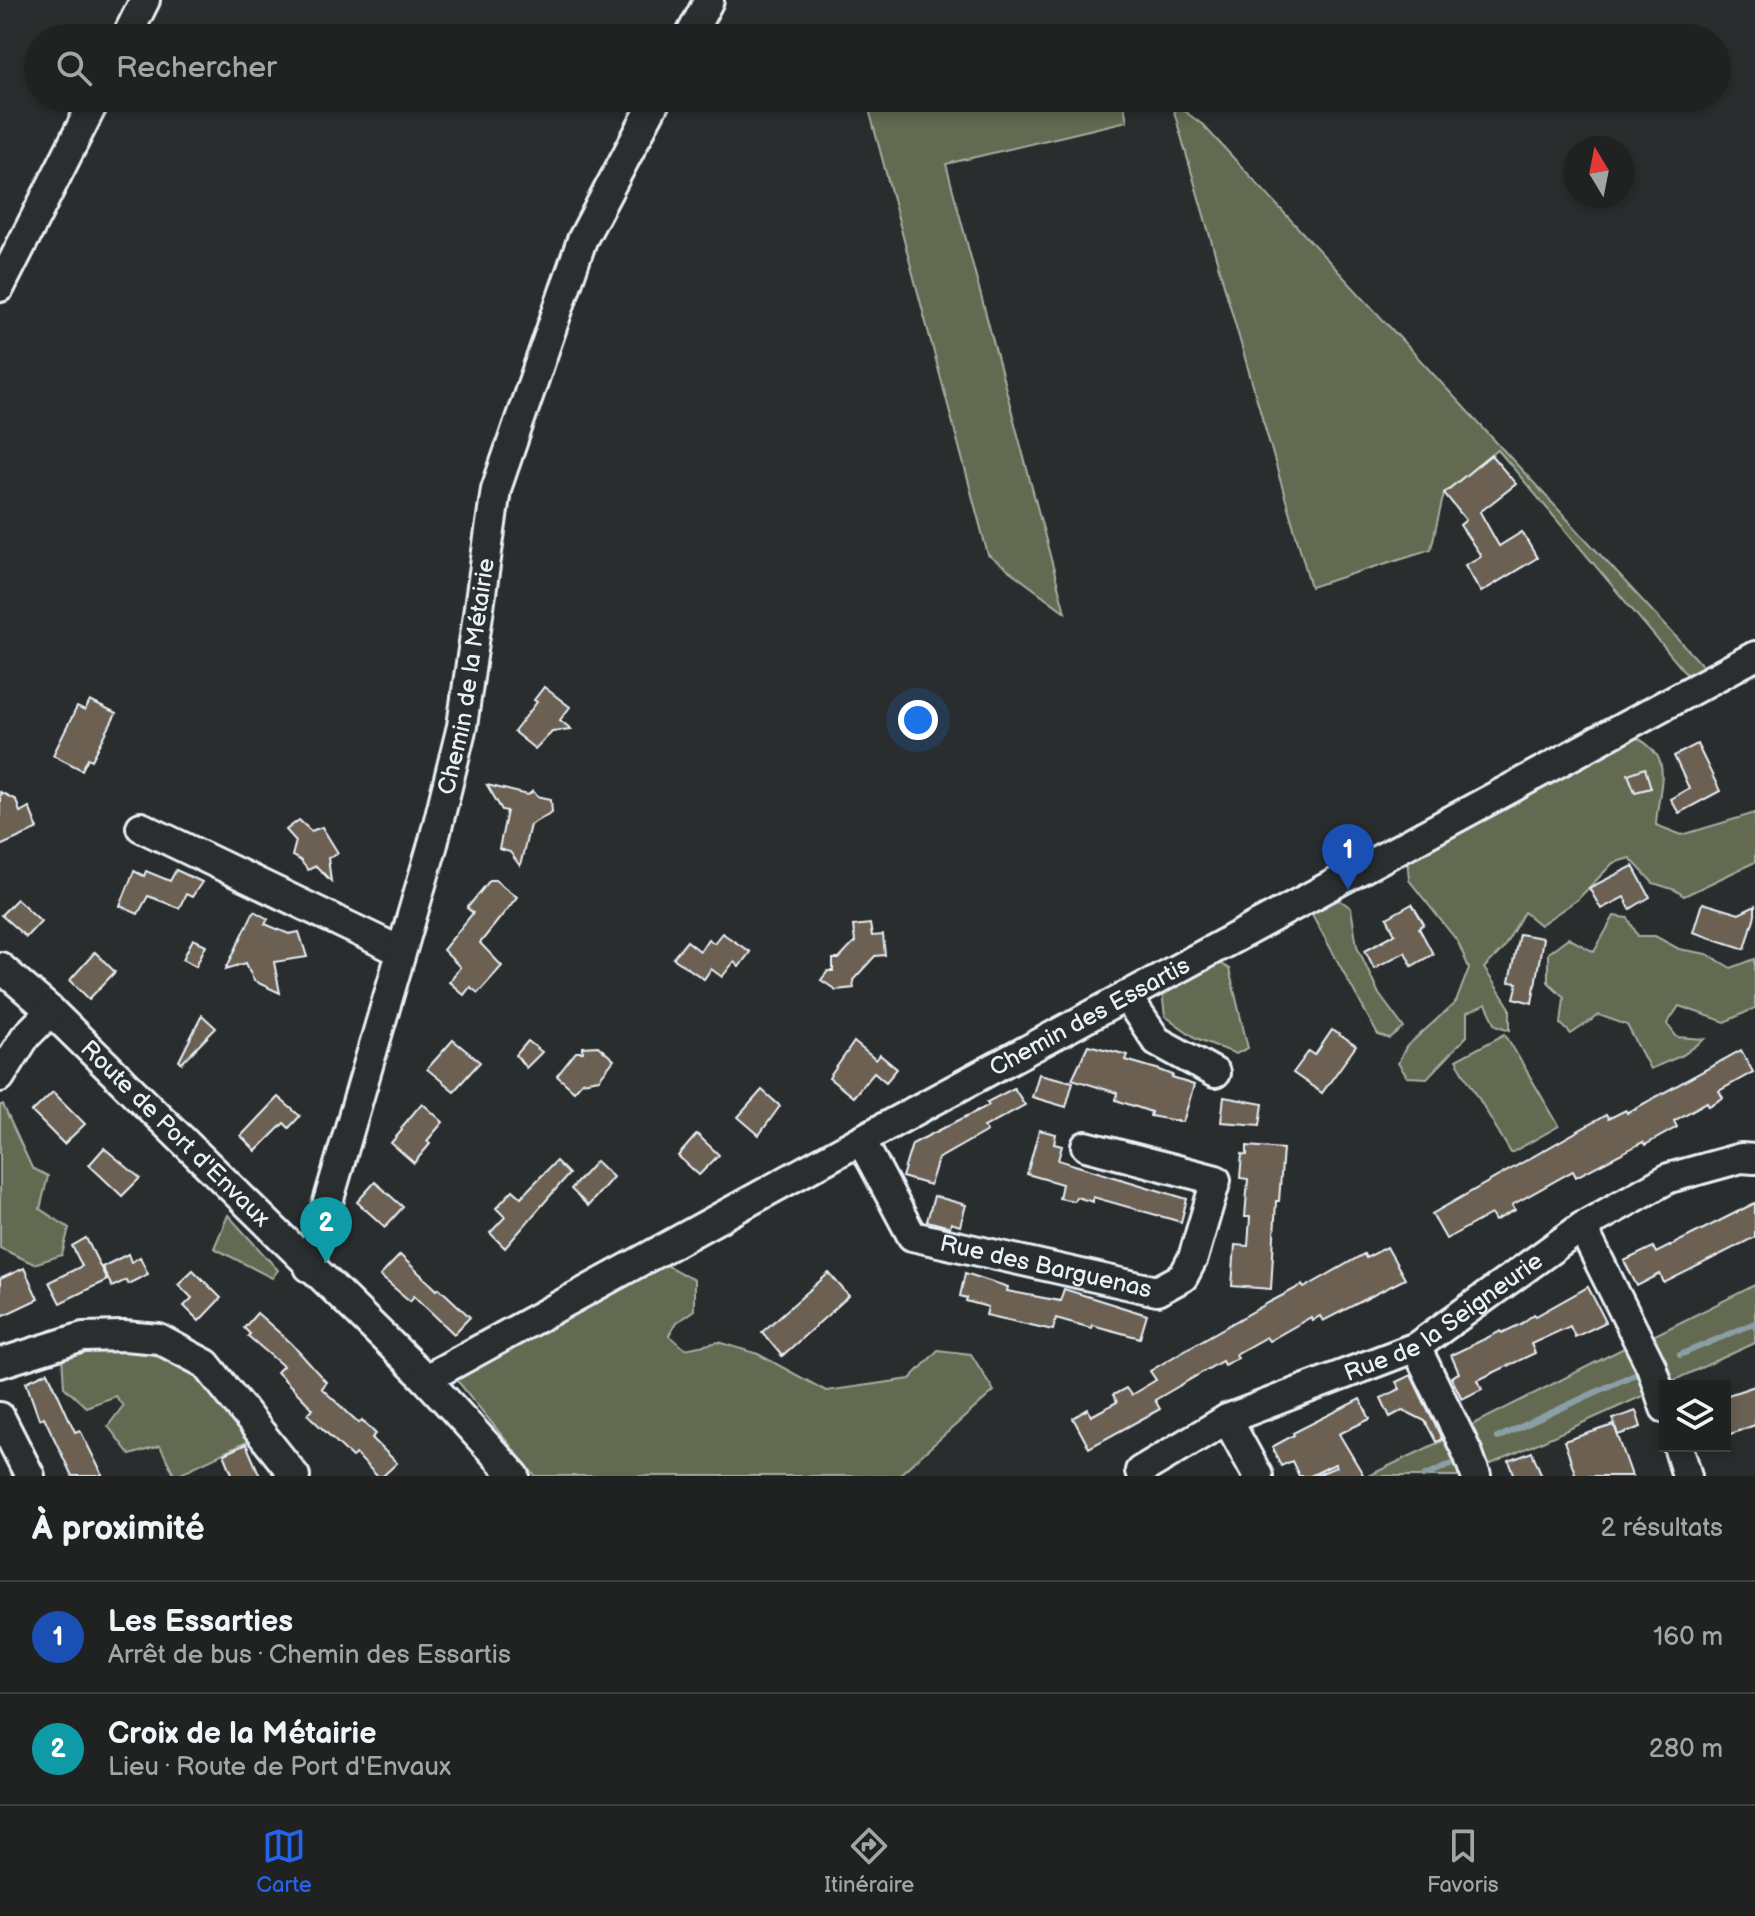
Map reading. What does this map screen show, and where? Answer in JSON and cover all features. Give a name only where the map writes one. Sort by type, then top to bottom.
[{"type":"street","points":[[133,24],[145,0]]},
{"type":"street","points":[[696,24],[709,0]]},
{"type":"street","points":[[0,287],[89,112]]},
{"type":"street","name":"Chemin de la Métairie","points":[[309,1267],[433,844],[462,726],[496,489],[582,240],[650,112]]},
{"type":"street","name":"Chemin des Essartis","points":[[426,1379],[1755,656]]},
{"type":"street","points":[[141,827],[400,951]]},
{"type":"street","name":"Route de Port d'Envaux","points":[[0,967],[51,1011],[426,1379],[515,1476]]},
{"type":"street","points":[[1126,996],[1157,1041],[1215,1073]]},
{"type":"street","points":[[0,1077],[25,1037],[51,1011]]},
{"type":"street","name":"Rue des Barguenas","points":[[861,1140],[912,1236],[1157,1291],[1183,1277],[1193,1258],[1216,1180],[1086,1146]]},
{"type":"street","name":"Rue de la Seigneurie","points":[[1140,1471],[1227,1419],[1416,1347],[1582,1227],[1669,1178],[1750,1155]]},
{"type":"street","points":[[1582,1227],[1651,1366],[1659,1390]]},
{"type":"street","points":[[0,1363],[83,1337],[159,1339],[206,1364],[295,1476]]},
{"type":"street","points":[[1416,1347],[1476,1476]]},
{"type":"street","points":[[0,1417],[30,1476]]},
{"type":"street","points":[[1227,1419],[1258,1476]]},
{"type":"street","points":[[1680,1452],[1687,1476]]},
{"type":"green space","points":[[870,112],[1125,112],[1127,121],[946,164],[1065,612],[988,555]]},
{"type":"green space","points":[[1174,112],[1186,112],[1203,125],[1704,667],[1688,676],[1498,450],[1444,493],[1431,549],[1311,587]]},
{"type":"green space","points":[[1630,734],[1655,752],[1660,762],[1662,772],[1656,825],[1682,835],[1755,813],[1755,862],[1684,896],[1653,883],[1630,858],[1613,863],[1578,899],[1540,925],[1524,912],[1503,949],[1484,968],[1510,1008],[1510,1030],[1496,1025],[1486,1004],[1467,1013],[1467,1036],[1427,1078],[1407,1077],[1398,1063],[1406,1047],[1456,1002],[1469,968],[1458,942],[1409,880],[1407,854]]},
{"type":"green space","points":[[1340,900],[1351,908],[1357,946],[1379,994],[1404,1028],[1390,1039],[1378,1035],[1309,909],[1324,901]]},
{"type":"green space","points":[[1614,916],[1628,918],[1638,936],[1655,936],[1679,949],[1707,954],[1731,968],[1755,959],[1755,1008],[1725,1022],[1679,1006],[1667,1024],[1677,1037],[1705,1039],[1683,1055],[1650,1069],[1627,1025],[1599,1015],[1571,1034],[1561,1024],[1564,997],[1548,982],[1548,953],[1568,938],[1594,952]]},
{"type":"green space","points":[[1210,957],[1229,969],[1248,1048],[1236,1054],[1196,1038],[1165,1016],[1160,978]]},
{"type":"green space","points":[[1505,1034],[1559,1126],[1511,1153],[1456,1060]]},
{"type":"green space","points":[[0,1105],[3,1105],[32,1168],[48,1176],[40,1209],[69,1228],[62,1255],[34,1264],[0,1248]]},
{"type":"green space","points":[[228,1215],[278,1270],[272,1278],[214,1248]]},
{"type":"green space","points":[[664,1264],[694,1280],[694,1310],[676,1323],[669,1335],[685,1349],[719,1342],[758,1354],[826,1391],[910,1379],[938,1350],[971,1354],[994,1391],[898,1476],[535,1476],[447,1368]]},
{"type":"green space","points":[[1755,1285],[1755,1343],[1675,1380],[1664,1380],[1647,1339]]},
{"type":"green space","points":[[1630,1345],[1647,1394],[1480,1469],[1466,1428]]},
{"type":"green space","points":[[89,1348],[145,1348],[161,1352],[204,1385],[251,1440],[175,1476],[160,1446],[130,1455],[108,1426],[123,1406],[115,1396],[86,1407],[64,1387],[62,1355]]},
{"type":"green space","points":[[1450,1437],[1464,1476],[1368,1476]]},
{"type":"building","points":[[1491,455],[1516,484],[1480,512],[1499,546],[1522,532],[1537,558],[1481,592],[1465,565],[1481,556],[1460,525],[1466,520],[1444,493]]},
{"type":"building","points":[[544,687],[570,707],[560,720],[571,729],[552,731],[535,749],[514,732],[537,702],[534,700]]},
{"type":"building","points":[[90,701],[116,714],[92,760],[88,758],[82,770],[53,755],[77,707],[85,711]]},
{"type":"building","points":[[1697,744],[1720,791],[1679,813],[1670,799],[1689,788],[1674,756]]},
{"type":"building","points":[[1645,768],[1651,788],[1635,792],[1628,774]]},
{"type":"building","points":[[487,785],[528,795],[533,791],[537,796],[551,799],[552,812],[530,825],[520,866],[510,852],[499,849],[507,811],[502,810]]},
{"type":"building","points":[[0,792],[16,800],[20,812],[29,807],[38,829],[0,846]]},
{"type":"building","points":[[299,820],[311,831],[322,827],[338,853],[328,858],[331,881],[316,866],[308,870],[292,856],[296,841],[286,830]]},
{"type":"building","points":[[1633,866],[1650,897],[1630,909],[1624,897],[1601,909],[1589,888]]},
{"type":"building","points":[[176,870],[202,882],[192,897],[186,894],[179,908],[148,896],[138,914],[120,906],[134,871],[144,876],[146,871],[170,881]]},
{"type":"building","points":[[490,880],[495,880],[517,897],[480,943],[502,966],[478,993],[470,987],[464,995],[449,982],[460,967],[443,950],[473,913],[467,908]]},
{"type":"building","points":[[17,899],[41,921],[26,937],[1,915]]},
{"type":"building","points":[[1702,903],[1739,914],[1755,906],[1745,949],[1693,932]]},
{"type":"building","points":[[1412,904],[1424,924],[1419,928],[1433,954],[1412,966],[1405,952],[1374,968],[1365,950],[1395,934],[1387,918]]},
{"type":"building","points":[[254,911],[268,919],[265,924],[289,934],[299,932],[307,957],[274,962],[280,993],[254,981],[246,963],[226,969]]},
{"type":"building","points":[[870,924],[872,936],[883,935],[885,955],[875,956],[853,980],[854,988],[836,990],[821,980],[828,971],[833,971],[833,959],[839,959],[855,942],[853,926]]},
{"type":"building","points":[[722,933],[750,952],[739,967],[734,962],[722,977],[711,969],[704,979],[673,958],[687,941],[700,951],[708,939],[714,943]]},
{"type":"building","points":[[1519,934],[1543,938],[1532,1003],[1514,998],[1518,983],[1509,982]]},
{"type":"building","points":[[193,939],[206,945],[196,966],[183,959]]},
{"type":"building","points":[[95,952],[115,972],[89,999],[70,980]]},
{"type":"building","points":[[202,1015],[216,1028],[182,1063],[179,1061]]},
{"type":"building","points":[[1332,1030],[1356,1046],[1322,1093],[1293,1073],[1309,1051],[1315,1055]]},
{"type":"building","points":[[453,1040],[480,1062],[454,1091],[427,1069]]},
{"type":"building","points":[[528,1041],[542,1052],[526,1068],[516,1055]]},
{"type":"building","points":[[854,1042],[876,1060],[880,1055],[897,1069],[886,1082],[874,1072],[853,1097],[829,1078]]},
{"type":"building","points":[[1088,1045],[1128,1055],[1126,1060],[1194,1085],[1183,1122],[1150,1116],[1151,1112],[1116,1100],[1117,1093],[1072,1079]]},
{"type":"building","points":[[598,1046],[614,1060],[599,1079],[582,1082],[574,1091],[557,1076],[576,1052],[583,1052],[583,1047]]},
{"type":"building","points":[[1741,1050],[1753,1072],[1719,1091],[1723,1098],[1709,1106],[1707,1102],[1674,1121],[1677,1127],[1645,1145],[1643,1142],[1576,1177],[1573,1171],[1512,1205],[1515,1210],[1495,1221],[1491,1214],[1446,1239],[1432,1214],[1606,1115],[1608,1119],[1626,1110],[1627,1113]]},
{"type":"building","points":[[1039,1074],[1073,1082],[1066,1107],[1032,1097]]},
{"type":"building","points":[[1014,1088],[1025,1105],[984,1127],[987,1131],[938,1159],[930,1185],[902,1177],[912,1144],[989,1105],[987,1102]]},
{"type":"building","points":[[762,1090],[780,1106],[759,1135],[738,1117]]},
{"type":"building","points":[[53,1092],[85,1124],[64,1144],[32,1112]]},
{"type":"building","points":[[278,1097],[300,1116],[289,1128],[284,1123],[256,1151],[241,1136]]},
{"type":"building","points":[[1224,1097],[1263,1104],[1260,1125],[1221,1122]]},
{"type":"building","points":[[422,1103],[443,1122],[414,1163],[391,1143]]},
{"type":"building","points":[[1039,1130],[1056,1134],[1054,1144],[1062,1146],[1058,1160],[1187,1199],[1181,1222],[1093,1197],[1093,1202],[1076,1197],[1074,1201],[1059,1198],[1062,1184],[1027,1174]]},
{"type":"building","points":[[697,1134],[719,1155],[699,1175],[678,1156]]},
{"type":"building","points":[[1247,1146],[1283,1149],[1279,1201],[1276,1201],[1271,1289],[1232,1286],[1235,1245],[1248,1246],[1250,1217],[1245,1217],[1248,1179],[1240,1178],[1242,1154],[1247,1155]]},
{"type":"building","points":[[104,1148],[140,1178],[122,1196],[89,1165]]},
{"type":"building","points":[[556,1161],[569,1174],[505,1248],[490,1233],[505,1217],[496,1208],[513,1190],[521,1197]]},
{"type":"building","points":[[596,1161],[613,1177],[588,1206],[571,1189]]},
{"type":"building","points":[[375,1182],[403,1207],[385,1227],[357,1202]]},
{"type":"building","points":[[934,1196],[966,1205],[960,1226],[951,1223],[950,1227],[927,1221]]},
{"type":"building","points":[[1755,1203],[1755,1237],[1664,1283],[1660,1274],[1637,1286],[1624,1261],[1653,1247],[1656,1253]]},
{"type":"building","points":[[86,1238],[107,1280],[60,1303],[49,1282],[82,1266],[72,1246]]},
{"type":"building","points":[[1387,1247],[1405,1279],[1323,1321],[1320,1316],[1312,1321],[1311,1317],[1269,1341],[1266,1337],[1236,1354],[1238,1358],[1224,1365],[1222,1361],[1155,1400],[1160,1409],[1089,1448],[1073,1418],[1088,1409],[1091,1416],[1117,1402],[1113,1395],[1126,1388],[1131,1395],[1156,1380],[1150,1371],[1270,1302],[1302,1285],[1304,1288],[1364,1254],[1366,1258]]},
{"type":"building","points":[[128,1254],[131,1262],[140,1257],[148,1274],[128,1284],[126,1280],[112,1287],[102,1267]]},
{"type":"building","points":[[400,1255],[470,1317],[454,1334],[414,1296],[410,1301],[380,1276]]},
{"type":"building","points":[[24,1268],[38,1299],[0,1317],[0,1279]]},
{"type":"building","points":[[193,1270],[221,1298],[199,1321],[184,1306],[192,1298],[178,1284]]},
{"type":"building","points":[[829,1273],[849,1296],[782,1356],[762,1332]]},
{"type":"building","points":[[965,1273],[1008,1287],[1007,1291],[1060,1301],[1064,1289],[1147,1315],[1140,1338],[1056,1318],[1053,1330],[986,1315],[988,1307],[966,1301],[967,1298],[960,1296]]},
{"type":"building","points":[[1588,1287],[1606,1322],[1575,1337],[1570,1326],[1531,1344],[1535,1353],[1478,1380],[1482,1389],[1462,1399],[1451,1377],[1459,1373],[1451,1355],[1521,1324],[1534,1314],[1536,1316]]},
{"type":"building","points":[[257,1313],[291,1343],[326,1382],[321,1388],[359,1423],[362,1420],[376,1434],[372,1438],[397,1463],[383,1476],[377,1476],[356,1454],[352,1457],[307,1414],[313,1409],[277,1372],[283,1366],[248,1336],[250,1334],[244,1328]]},
{"type":"building","points":[[48,1372],[75,1432],[80,1430],[103,1476],[72,1476],[44,1417],[39,1419],[26,1382]]},
{"type":"building","points":[[1411,1375],[1442,1439],[1436,1442],[1425,1421],[1403,1410],[1390,1417],[1381,1398],[1400,1389],[1396,1382]]},
{"type":"building","points":[[1755,1386],[1755,1425],[1731,1434],[1731,1394]]},
{"type":"building","points":[[1360,1399],[1370,1419],[1339,1434],[1364,1476],[1315,1476],[1336,1467],[1335,1464],[1310,1476],[1299,1476],[1292,1461],[1281,1466],[1272,1447]]},
{"type":"building","points":[[1636,1411],[1641,1427],[1618,1435],[1613,1419]]},
{"type":"building","points":[[1614,1425],[1632,1476],[1576,1476],[1564,1441]]},
{"type":"building","points":[[246,1444],[260,1476],[233,1476],[224,1454]]},
{"type":"building","points":[[1532,1452],[1542,1476],[1515,1476],[1509,1461]]},
{"type":"waterway","points":[[1680,1355],[1755,1323]]},
{"type":"waterway","points":[[1497,1438],[1635,1374]]},
{"type":"waterway","points":[[1424,1476],[1451,1464]]},
{"type":"place","name":"Les Essarties","points":[[1348,890]]},
{"type":"place","name":"Croix de la Métairie","points":[[326,1263]]}]
